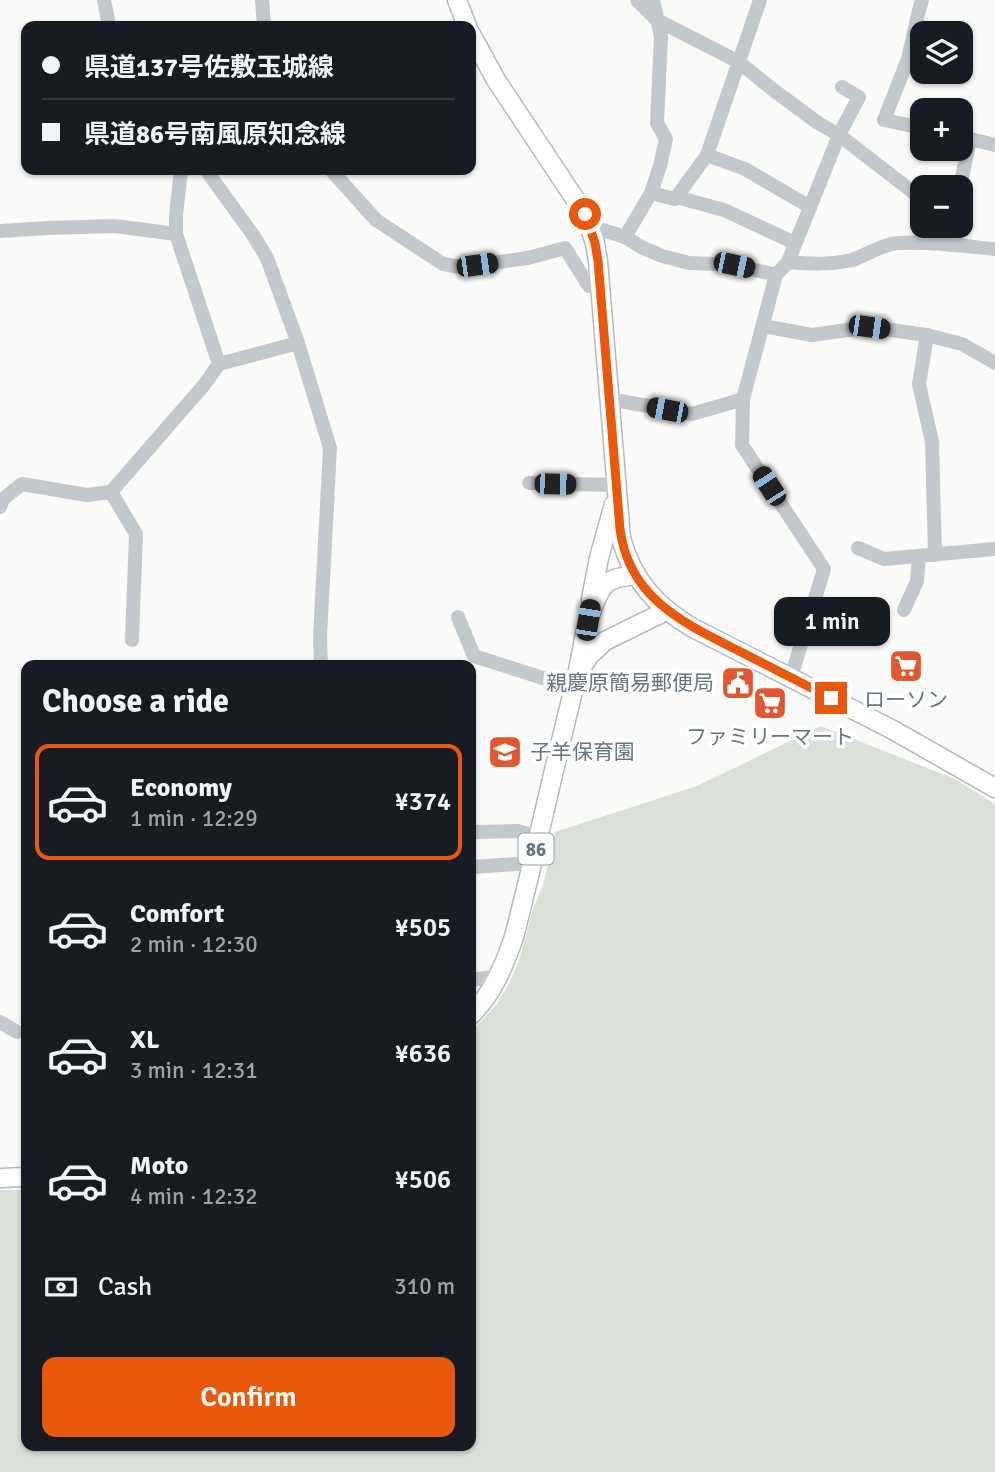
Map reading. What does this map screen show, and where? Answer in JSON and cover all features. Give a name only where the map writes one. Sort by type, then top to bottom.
[{"type":"main road","points":[[457,0],[465,21]]},
{"type":"main road","points":[[476,43],[496,80],[577,200],[590,226],[597,252],[601,289],[621,538],[625,553],[647,591],[666,611],[693,628],[893,730],[995,788]]},
{"type":"main road","points":[[588,620],[598,563],[616,491]]},
{"type":"main road","name":"86","points":[[476,1009],[499,976],[514,937],[588,620],[601,589],[607,582],[636,575]]},
{"type":"main road","name":"86","points":[[575,681],[590,654],[606,641],[666,611]]},
{"type":"main road","points":[[0,1178],[21,1178]]},
{"type":"street","points":[[104,0],[108,21]]},
{"type":"street","points":[[262,0],[264,21]]},
{"type":"street","points":[[637,0],[657,20],[739,62],[910,190]]},
{"type":"street","points":[[625,237],[651,193],[666,139],[657,123],[661,37],[653,0]]},
{"type":"street","points":[[676,197],[707,155],[760,0]]},
{"type":"street","points":[[910,125],[884,120],[908,59],[922,0]]},
{"type":"street","points":[[791,677],[824,569],[742,444],[743,399],[776,275],[788,262],[839,135],[859,97],[842,87]]},
{"type":"street","points":[[973,140],[995,145]]},
{"type":"street","points":[[707,155],[745,169],[810,207]]},
{"type":"street","points":[[180,175],[176,234],[219,364]]},
{"type":"street","points":[[210,175],[267,258],[298,343],[330,448],[321,660]]},
{"type":"street","points":[[336,175],[376,220],[443,264],[460,267],[477,265],[528,258],[565,248],[589,286],[601,289]]},
{"type":"street","points":[[651,193],[724,210],[795,243]]},
{"type":"street","points":[[0,231],[115,226],[176,234]]},
{"type":"street","points":[[590,226],[625,237],[662,256],[689,263],[734,265],[776,275]]},
{"type":"street","points":[[952,245],[953,238]]},
{"type":"street","points":[[788,262],[836,263],[895,243],[995,249]]},
{"type":"street","points":[[763,326],[813,335],[869,327],[927,335],[962,344],[995,363]]},
{"type":"street","points":[[927,335],[919,384],[932,442],[934,555]]},
{"type":"street","points":[[0,507],[3,499],[22,484],[86,495],[111,492],[219,364],[298,343]]},
{"type":"street","points":[[609,399],[692,414],[743,399]]},
{"type":"street","points":[[530,483],[616,491]]},
{"type":"street","points":[[111,492],[136,534],[132,640]]},
{"type":"street","points":[[858,548],[884,559],[995,550]]},
{"type":"street","points":[[904,610],[917,581],[919,556]]},
{"type":"street","points":[[458,617],[474,656],[575,681]]},
{"type":"street","points":[[476,832],[518,831],[538,837]]},
{"type":"street","points":[[476,867],[533,863]]},
{"type":"street","points":[[476,979],[499,976]]},
{"type":"street","points":[[0,1022],[17,1032]]},
{"type":"shaded area","points":[[821,726],[955,779],[995,804],[995,1472],[0,1472],[0,1190],[21,1190],[21,1451],[476,1451],[476,1027],[497,1004],[510,982],[544,883],[555,832],[697,786]]},
{"type":"place","name":"ローソン","points":[[906,666]]},
{"type":"place","name":"親慶原簡易郵便局","points":[[738,683]]},
{"type":"place","name":"ファミリーマート","points":[[770,703]]},
{"type":"place","name":"子羊保育園","points":[[505,752]]},
{"type":"route","points":[[585,214],[598,261],[620,529],[629,561],[647,591],[666,611],[693,628],[831,698]]}]
